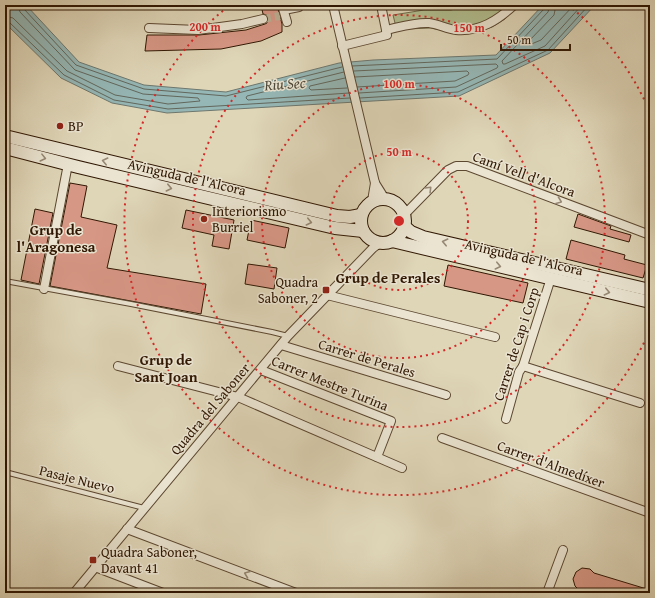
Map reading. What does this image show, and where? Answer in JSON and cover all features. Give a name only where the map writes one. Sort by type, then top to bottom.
[{"type":"main road","name":"Avinguda de l'Alcora","points":[[5,136],[337,216],[350,217],[361,215]]},
{"type":"main road","name":"Avinguda de l'Alcora","points":[[5,148],[335,228],[376,240],[551,278],[650,302]]},
{"type":"main road","points":[[385,199],[393,201],[400,207],[404,220],[400,235],[376,240],[361,223],[361,215],[365,207],[372,201],[385,199]]},
{"type":"main road","name":"Avinguda de l'Alcora","points":[[404,220],[411,232],[423,237],[650,290]]},
{"type":"street","points":[[333,5],[375,184],[385,199]]},
{"type":"street","points":[[381,5],[387,32]]},
{"type":"street","points":[[342,46],[406,25],[429,23],[457,30],[474,29],[490,24],[502,17],[514,5]]},
{"type":"street","points":[[284,14],[299,7]]},
{"type":"street","points":[[149,28],[198,30],[242,24],[263,19]]},
{"type":"street","points":[[44,289],[68,164]]},
{"type":"street","name":"Camí Vell d'Alcora","points":[[404,220],[448,170],[456,166],[468,166],[650,235]]},
{"type":"street","points":[[372,201],[375,184]]},
{"type":"street","name":"Quadra del Saboner","points":[[74,593],[288,336],[376,240]]},
{"type":"street","name":"Carrer de Cap i Corp","points":[[506,418],[519,372],[523,366],[551,278]]},
{"type":"street","points":[[327,295],[495,337]]},
{"type":"street","name":"Carrer de Perales","points":[[281,345],[446,395]]},
{"type":"street","points":[[118,366],[238,397],[402,468]]},
{"type":"street","points":[[523,366],[640,403]]},
{"type":"street","name":"Carrer Mestre Turina","points":[[261,370],[391,421],[377,457]]},
{"type":"street","name":"Carrer d'Almedíxer","points":[[442,438],[650,513]]},
{"type":"street","points":[[127,529],[296,593]]},
{"type":"street","points":[[547,593],[563,550]]},
{"type":"street","points":[[95,568],[163,593]]},
{"type":"lane","points":[[5,281],[131,304],[288,336]]},
{"type":"lane","name":"Pasaje Nuevo","points":[[5,472],[144,508]]},
{"type":"green space","points":[[469,5],[519,5],[505,19],[492,27],[475,32],[457,33],[430,28],[397,31],[393,15],[424,10],[451,10]]},
{"type":"water","name":"Riu Sec","points":[[5,5],[26,5],[79,62],[144,85],[226,92],[339,63],[373,60],[496,55],[543,5],[595,5],[550,53],[459,96],[167,113],[112,103],[61,78],[5,23]]},
{"type":"building","points":[[261,5],[277,5],[282,24],[282,32],[261,41],[221,49],[145,51],[147,35],[199,35],[246,30],[265,24],[267,23],[268,18],[267,15],[263,14]]},
{"type":"building","points":[[70,183],[87,186],[81,217],[117,225],[107,268],[206,284],[201,314],[50,286]]},
{"type":"building","points":[[35,209],[53,213],[39,284],[21,280]]},
{"type":"building","points":[[186,210],[234,220],[229,249],[212,246],[214,235],[182,228]]},
{"type":"building","points":[[578,214],[611,226],[610,229],[631,235],[629,242],[574,227]]},
{"type":"building","points":[[251,220],[289,228],[285,248],[247,240]]},
{"type":"building","points":[[571,240],[625,255],[624,259],[647,265],[643,278],[566,259]]},
{"type":"building","points":[[248,264],[277,268],[274,289],[245,284]]},
{"type":"building","points":[[448,265],[528,283],[523,303],[444,286]]},
{"type":"building","points":[[582,568],[590,569],[594,573],[650,590],[650,593],[594,593],[595,591],[579,590],[575,586],[573,579],[576,572]]},
{"type":"tunnel","points":[[263,19],[280,16]]},
{"type":"place","name":"BP","points":[[60,126]]},
{"type":"place","name":"Interiorismo Burriel","points":[[204,219]]},
{"type":"place","name":"Quadra Saboner, 2","points":[[326,290]]},
{"type":"place","name":"Quadra Saboner, Davant 41","points":[[93,560]]},
{"type":"district","name":"Grup de l'Aragonesa","points":[[56,238]]},
{"type":"district","name":"Grup de Perales","points":[[388,278]]},
{"type":"district","name":"Grup de Sant Joan","points":[[166,368]]}]
